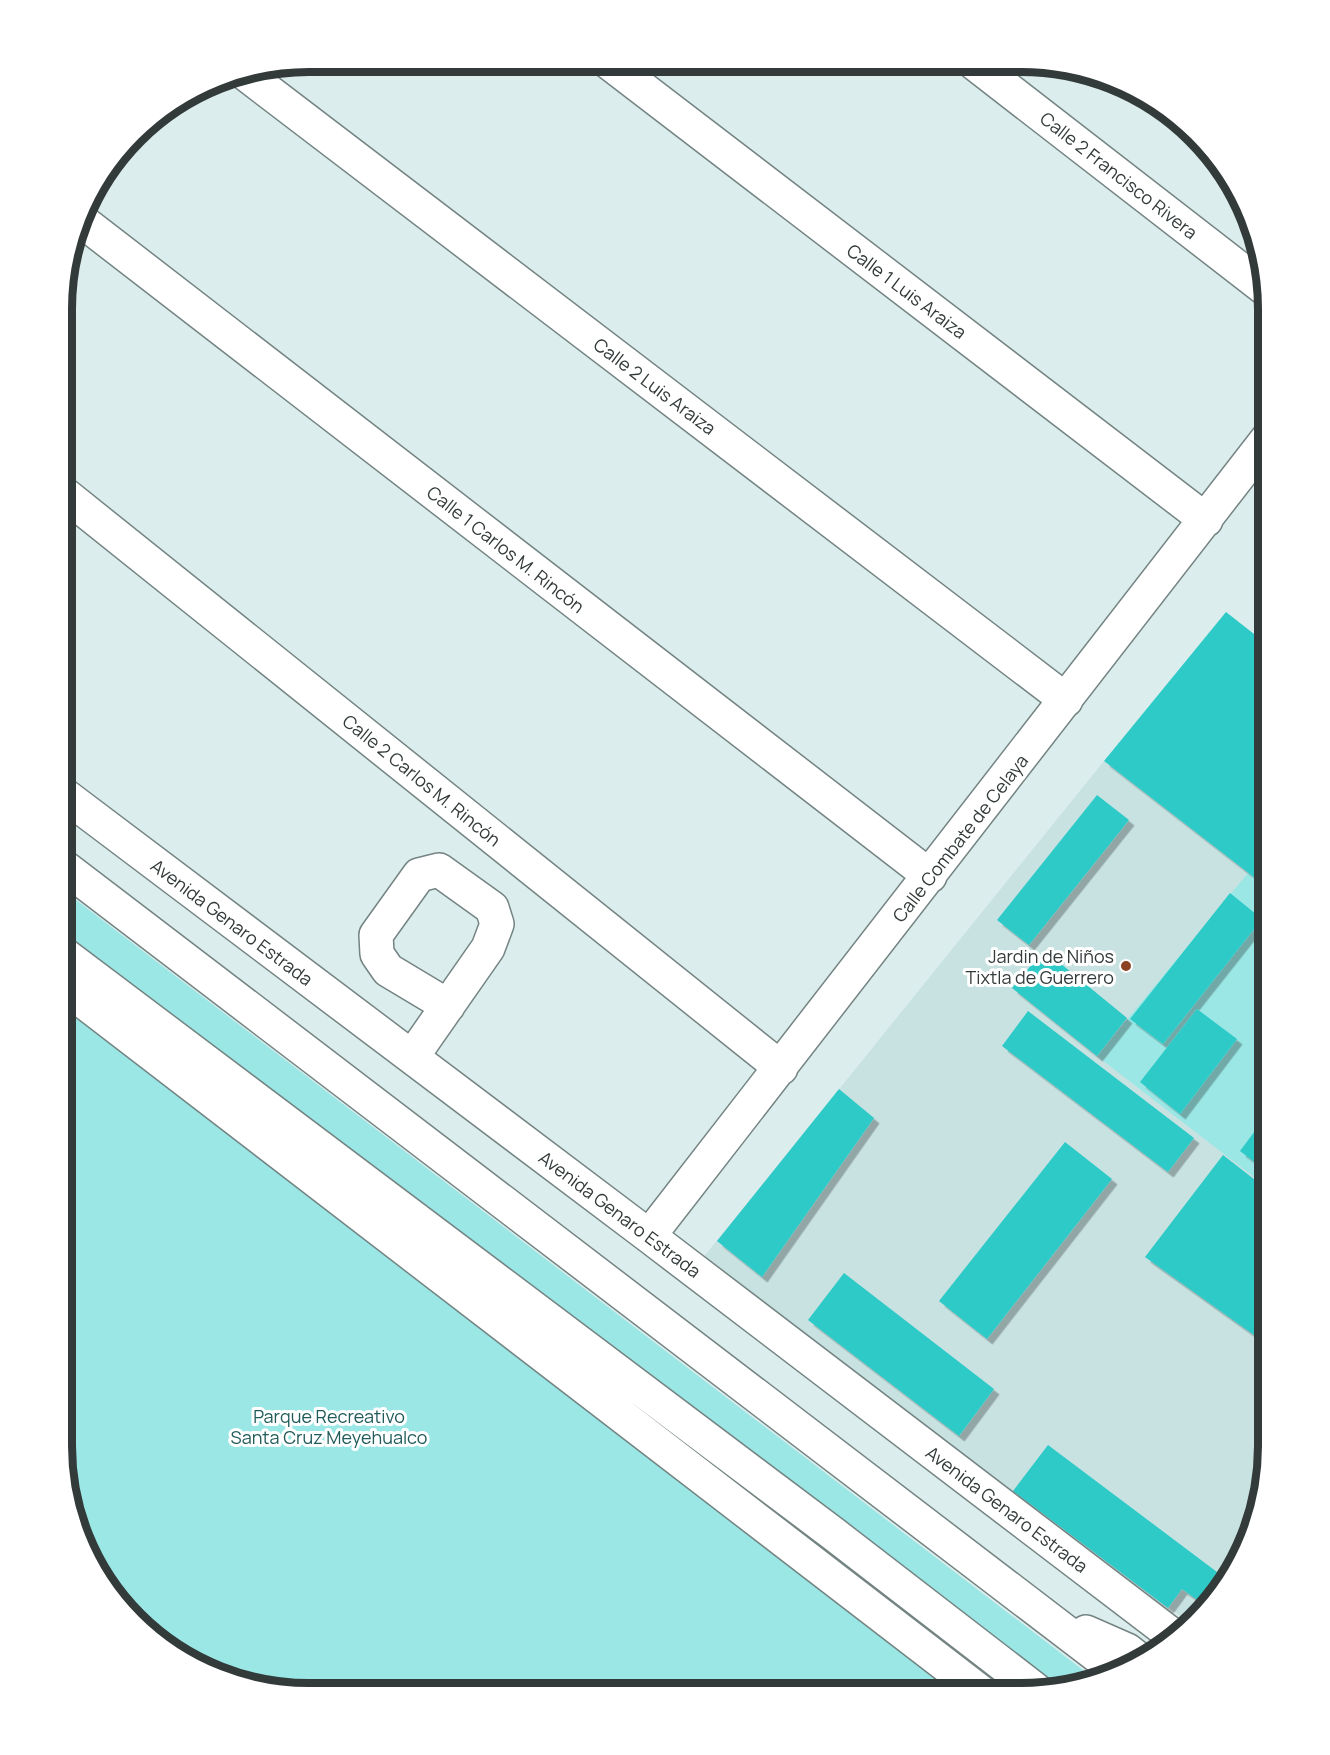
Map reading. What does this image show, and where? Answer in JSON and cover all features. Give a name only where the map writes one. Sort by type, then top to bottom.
[{"type":"street","name":"Calle 1 Luis Araiza","points":[[621,72],[1206,520]]},
{"type":"street","name":"Calle 2 Francisco Rivera","points":[[986,72],[1256,282]]},
{"type":"street","name":"Calle 2 Luis Araiza","points":[[252,79],[1066,700]]},
{"type":"street","name":"Calle 1 Carlos M. Rincón","points":[[88,225],[930,876]]},
{"type":"street","name":"Calle Combate de Celaya","points":[[650,1236],[1258,451]]},
{"type":"street","name":"Calle 2 Carlos M. Rincón","points":[[72,500],[781,1068]]},
{"type":"street","name":"Avenida Genaro Estrada","points":[[72,801],[650,1236],[1168,1632]]},
{"type":"street","points":[[72,873],[1110,1666]]},
{"type":"street","points":[[72,961],[835,1535],[1026,1683]]},
{"type":"street","points":[[72,993],[969,1683]]},
{"type":"street","points":[[412,1057],[448,1006]]},
{"type":"street","points":[[1040,1612],[1134,1654]]},
{"type":"shaded area","points":[[1104,761],[1258,880],[1258,1446],[1256,1477],[1250,1507],[1234,1551],[1218,1578],[1184,1618],[702,1259]]},
{"type":"green space","points":[[1248,873],[1258,880],[1258,1180],[1097,1056]]},
{"type":"green space","name":"Parque Recreativo Santa Cruz Meyehualco","points":[[72,897],[1087,1673],[1052,1681],[1021,1683],[309,1683],[278,1681],[248,1675],[218,1665],[204,1659],[165,1634],[141,1614],[121,1590],[96,1551],[80,1507],[74,1477],[72,1446]]},
{"type":"building","points":[[1226,612],[1258,637],[1258,880],[1104,761]]},
{"type":"building","points":[[1097,795],[1129,820],[1029,945],[997,920]]},
{"type":"building","points":[[1230,893],[1258,916],[1258,924],[1163,1044],[1130,1019]]},
{"type":"building","points":[[1044,950],[1127,1018],[1097,1056],[1012,988]]},
{"type":"building","points":[[1197,1009],[1237,1039],[1180,1114],[1140,1082]]},
{"type":"building","points":[[1028,1011],[1194,1138],[1168,1172],[1002,1046]]},
{"type":"building","points":[[839,1089],[874,1118],[762,1277],[717,1241]]},
{"type":"building","points":[[1258,1127],[1258,1164],[1240,1151]]},
{"type":"building","points":[[1065,1142],[1112,1179],[987,1339],[939,1301]]},
{"type":"building","points":[[1223,1155],[1258,1182],[1258,1338],[1145,1257]]},
{"type":"building","points":[[844,1273],[994,1389],[959,1436],[808,1320]]},
{"type":"building","points":[[1048,1445],[1220,1574],[1199,1602],[1182,1589],[1168,1608],[1013,1491]]},
{"type":"place","name":"Jardin de Niños Tixtla de Guerrero","points":[[1126,966]]}]
